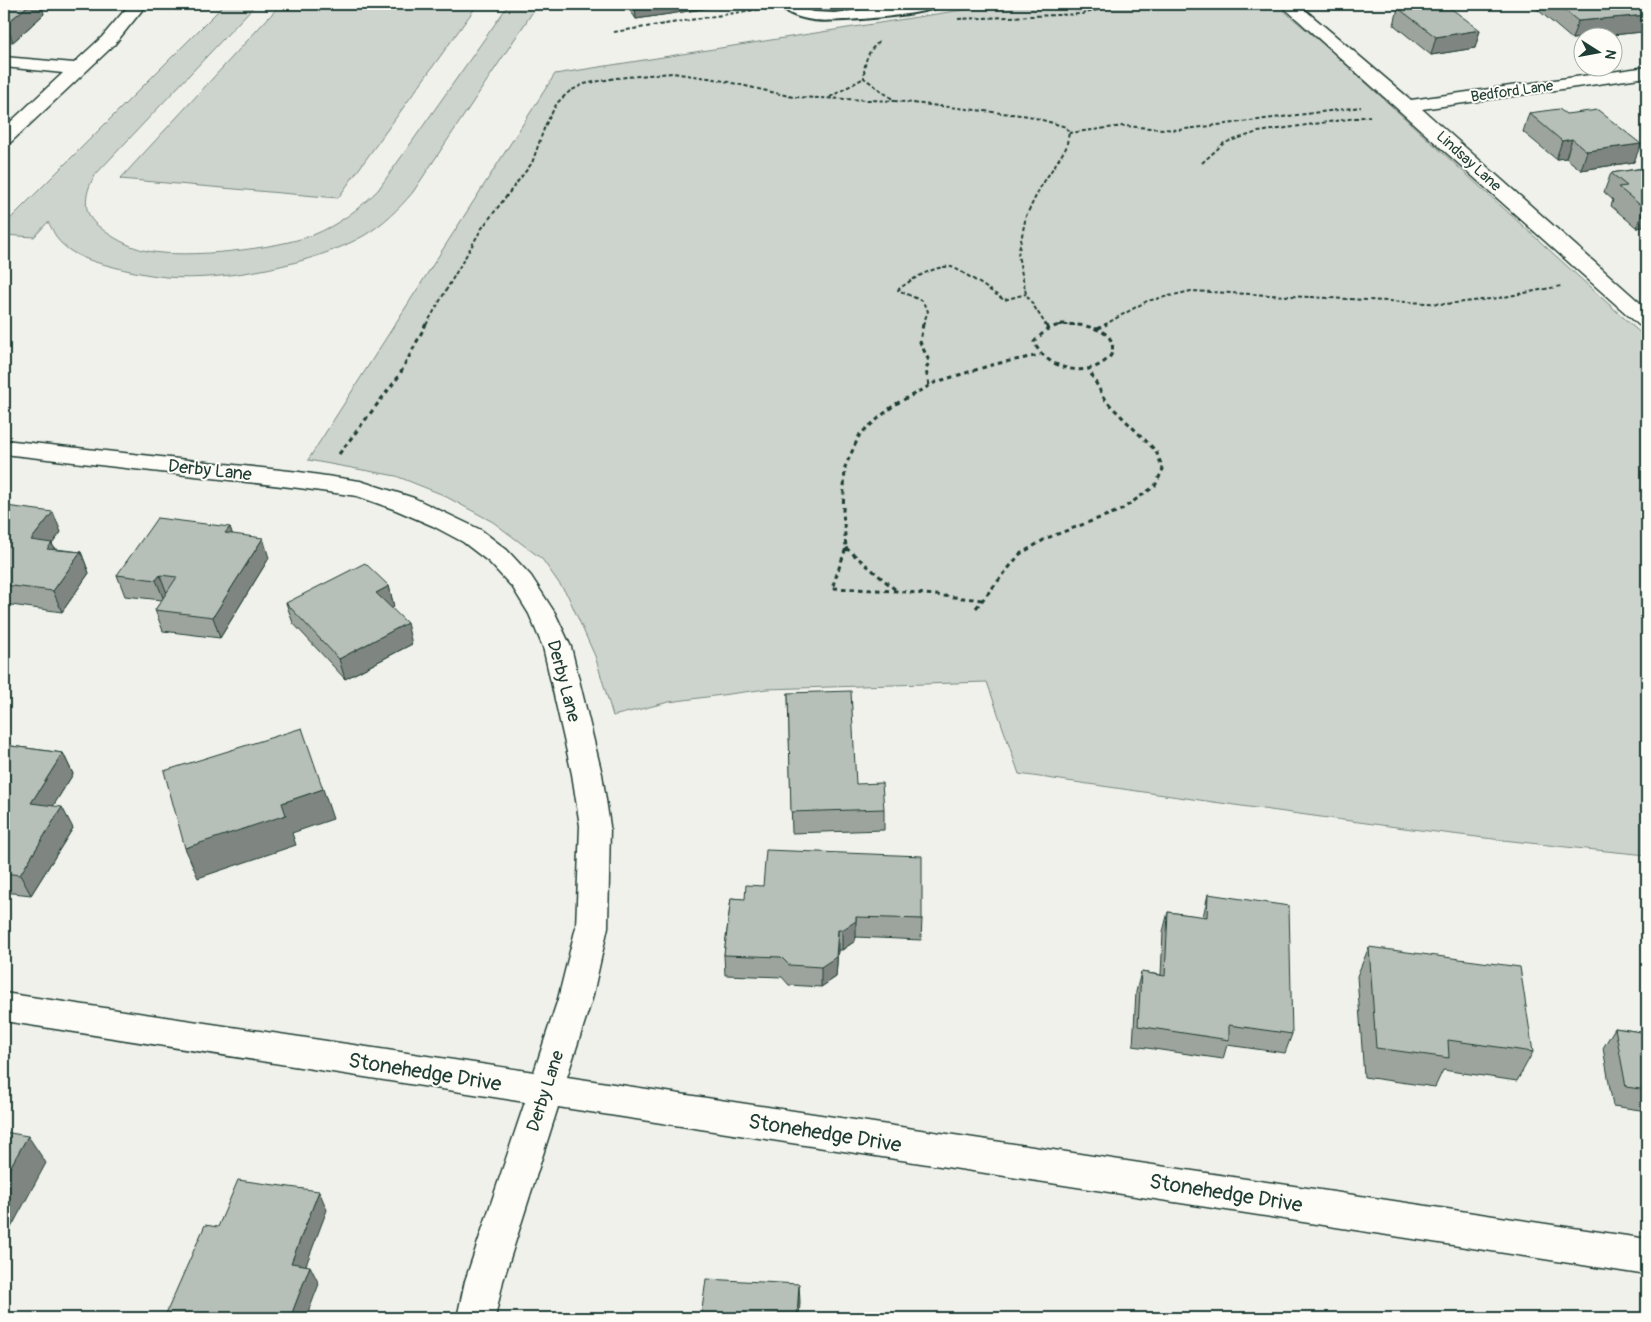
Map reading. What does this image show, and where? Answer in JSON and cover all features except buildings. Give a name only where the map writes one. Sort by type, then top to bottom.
[{"type":"street","points":[[4,138],[108,41],[139,4]]},
{"type":"street","name":"Lindsay Lane","points":[[1288,4],[1407,106],[1647,320]]},
{"type":"street","points":[[4,62],[78,69]]},
{"type":"street","name":"Bedford Lane","points":[[1407,106],[1647,72]]},
{"type":"street","name":"Derby Lane","points":[[4,447],[300,480],[360,489],[420,510],[472,536],[498,556],[522,582],[542,613],[557,647],[587,774],[595,826],[592,927],[574,999],[484,1282],[476,1318]]},
{"type":"street","name":"Stonehedge Drive","points":[[4,1006],[1647,1258]]},
{"type":"lane","points":[[786,4],[812,17],[844,18],[936,4]]},
{"type":"path","points":[[954,19],[1082,14],[1119,4]]},
{"type":"path","points":[[614,32],[761,9]]},
{"type":"path","points":[[864,78],[864,60],[874,45],[881,40]]},
{"type":"path","points":[[338,454],[399,376],[442,294],[482,228],[532,163],[545,126],[557,103],[570,91],[584,84],[616,78],[672,72],[715,79],[793,97],[895,101],[1029,116],[1066,127],[1069,133],[1066,148],[1040,188],[1026,216],[1018,254],[1026,294],[1048,328]]},
{"type":"path","points":[[829,98],[864,78]]},
{"type":"path","points":[[864,78],[895,101]]},
{"type":"path","points":[[1069,133],[1123,126],[1178,130],[1363,107]]},
{"type":"path","points":[[1202,163],[1217,152],[1224,143],[1258,132],[1372,116]]},
{"type":"path","points":[[929,385],[926,370],[929,361],[920,350],[919,333],[928,311],[922,302],[898,290],[903,284],[941,266],[951,267],[1004,300],[1026,294]]},
{"type":"path","points":[[1096,330],[1147,301],[1191,291],[1446,304],[1499,298],[1601,278]]},
{"type":"path","points":[[1061,324],[1076,324],[1096,330],[1111,340],[1114,350],[1110,358],[1101,364],[1088,368],[1072,369],[1057,365],[1036,351],[1034,342],[1039,334],[1048,328],[1061,324]]},
{"type":"path","points":[[982,600],[897,591],[832,588],[846,548],[843,511],[845,467],[860,434],[894,405],[929,385],[995,364],[1040,355]]},
{"type":"path","points":[[976,608],[1020,554],[1047,538],[1121,510],[1155,486],[1163,469],[1156,451],[1105,400],[1088,368]]},
{"type":"path","points":[[846,548],[897,591]]},
{"type":"shaded area","points":[[225,4],[256,4],[96,174],[89,187],[86,201],[92,220],[108,234],[134,247],[147,251],[184,254],[231,251],[277,245],[297,240],[313,235],[340,221],[356,210],[378,190],[509,4],[538,4],[413,192],[378,226],[345,245],[268,269],[241,274],[189,278],[138,273],[84,258],[72,252],[60,242],[48,222],[34,237],[4,235],[4,225]]},
{"type":"shaded area","points":[[281,4],[478,4],[338,198],[120,179]]},
{"type":"shaded area","points":[[1000,4],[1276,4],[1331,51],[1647,339],[1647,855],[1411,829],[1019,774],[987,682],[767,689],[669,702],[613,716],[595,656],[568,596],[542,559],[493,522],[441,494],[396,476],[308,460],[555,74]]}]
